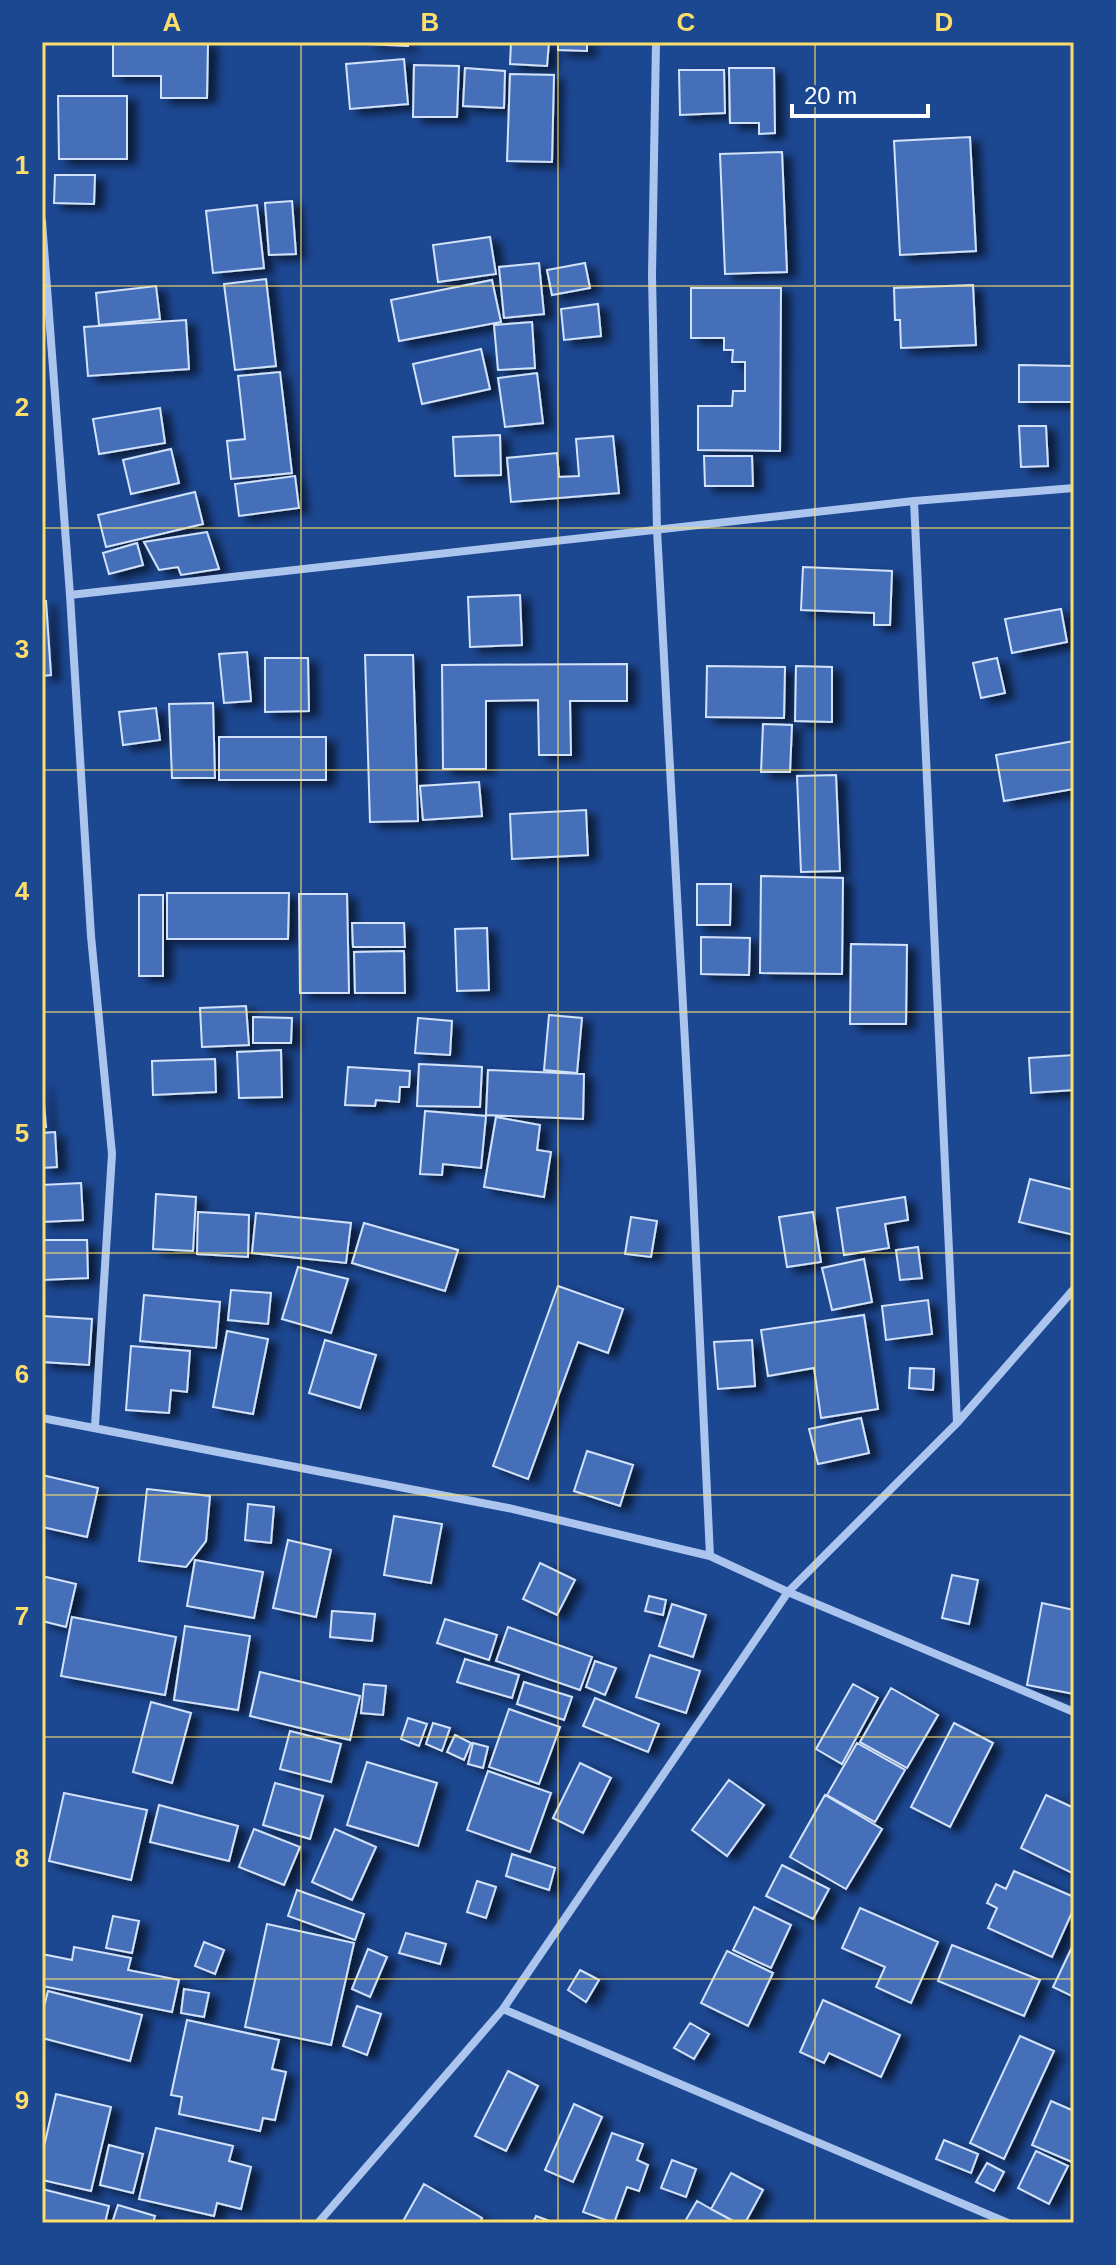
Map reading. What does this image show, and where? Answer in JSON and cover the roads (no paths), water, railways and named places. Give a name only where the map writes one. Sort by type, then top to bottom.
[{"type":"street","points":[[656,42],[652,275],[657,530],[710,1556]]},
{"type":"street","points":[[42,221],[91,936],[112,1154],[95,1426]]},
{"type":"street","points":[[70,595],[914,501],[1074,488]]},
{"type":"street","points":[[914,501],[957,1423]]},
{"type":"street","points":[[318,2223],[503,2009],[788,1592],[957,1423],[1074,1289]]},
{"type":"street","points":[[42,1418],[508,1508],[710,1556],[1074,1712]]},
{"type":"street","points":[[503,2009],[1008,2223]]}]
